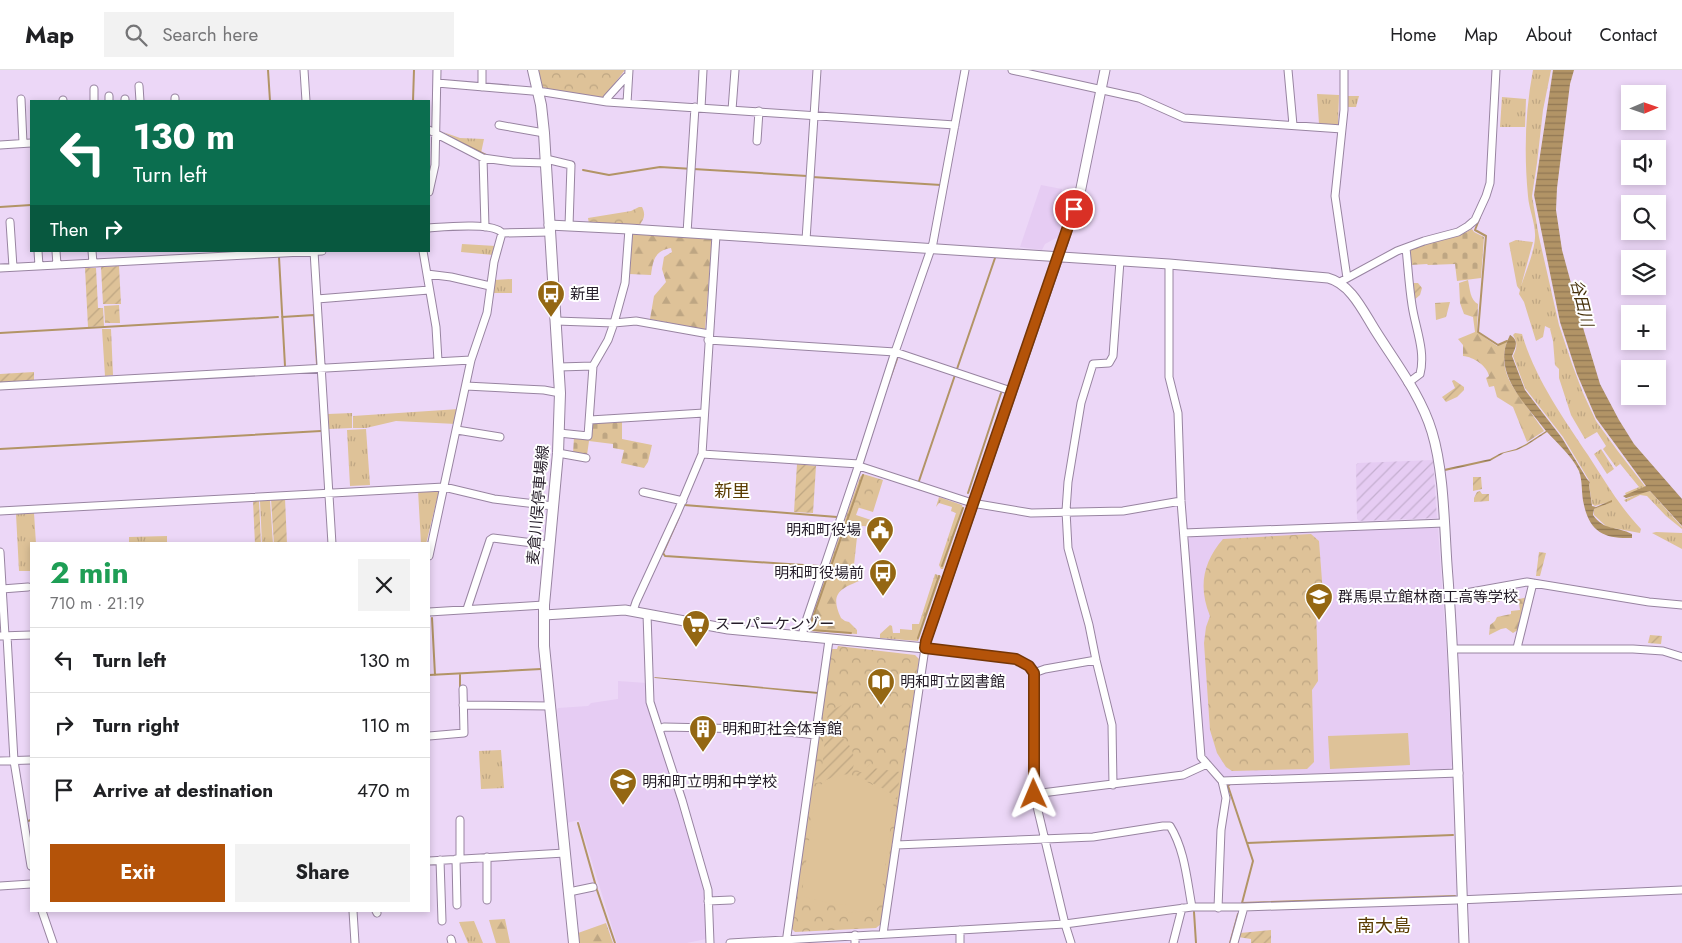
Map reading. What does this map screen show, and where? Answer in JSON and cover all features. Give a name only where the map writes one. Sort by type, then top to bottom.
[{"type":"main road","name":"麦倉川俣停車場線","points":[[533,70],[544,133],[560,393],[558,453],[544,610],[544,646],[574,943]]},
{"type":"street","points":[[304,70],[306,100]]},
{"type":"street","points":[[430,188],[435,165],[432,132],[437,70]]},
{"type":"street","points":[[482,70],[482,87]]},
{"type":"street","points":[[687,233],[703,70]]},
{"type":"street","points":[[732,110],[735,70]]},
{"type":"street","points":[[806,240],[817,70]]},
{"type":"street","points":[[802,637],[894,352],[933,243],[965,70]]},
{"type":"street","points":[[1012,70],[1139,98],[1184,118],[1342,129]]},
{"type":"street","points":[[884,934],[926,641],[1080,193],[1105,70]]},
{"type":"street","points":[[1288,70],[1293,125]]},
{"type":"street","points":[[1344,70],[1344,110],[1335,196],[1343,280],[1408,383],[1426,418],[1434,439],[1441,484],[1453,649],[1464,943]]},
{"type":"street","points":[[502,233],[569,226],[629,229],[1169,264],[1343,280],[1424,240],[1458,232],[1475,220],[1490,183],[1496,70]]},
{"type":"street","points":[[607,102],[607,98],[629,74]]},
{"type":"street","points":[[627,103],[629,74]]},
{"type":"street","points":[[437,83],[538,92],[607,102],[954,125]]},
{"type":"street","points":[[139,86],[140,100]]},
{"type":"street","points":[[94,88],[94,100]]},
{"type":"street","points":[[0,145],[27,143],[21,99]]},
{"type":"street","points":[[757,141],[759,111]]},
{"type":"street","points":[[499,125],[544,133]]},
{"type":"street","points":[[432,132],[483,158],[512,162],[546,161],[572,165],[569,226]]},
{"type":"street","points":[[483,158],[485,227]]},
{"type":"street","points":[[10,222],[13,267]]},
{"type":"street","points":[[430,228],[485,227],[499,229],[502,233]]},
{"type":"street","points":[[559,433],[588,436],[593,366],[608,340],[625,283],[629,229]]},
{"type":"street","points":[[430,551],[471,360],[487,313],[494,262],[502,233]]},
{"type":"street","points":[[633,611],[683,501],[702,454],[716,235]]},
{"type":"street","points":[[1406,248],[1412,307],[1419,334],[1421,357],[1420,374],[1408,383]]},
{"type":"street","points":[[38,252],[39,266]]},
{"type":"street","points":[[56,252],[57,265]]},
{"type":"street","points":[[92,252],[93,263]]},
{"type":"street","points":[[148,252],[148,260]]},
{"type":"street","points":[[0,268],[148,260],[165,255],[278,252]]},
{"type":"street","points":[[314,252],[332,542]]},
{"type":"street","points":[[423,252],[436,327],[438,361]]},
{"type":"street","points":[[1112,785],[1112,725],[1089,625],[1068,548],[1066,511],[1068,482],[1083,395],[1093,364],[1108,363],[1112,356],[1120,261]]},
{"type":"street","points":[[1169,264],[1169,377],[1178,413],[1181,501],[1202,757],[1222,781],[1226,798],[1221,830],[1218,908]]},
{"type":"street","points":[[427,274],[490,286]]},
{"type":"street","points":[[317,298],[429,290]]},
{"type":"street","points":[[556,321],[614,323],[636,321],[709,337],[894,352],[1011,391]]},
{"type":"street","points":[[0,386],[471,360]]},
{"type":"street","points":[[558,367],[593,366]]},
{"type":"street","points":[[466,386],[544,390],[560,393]]},
{"type":"street","points":[[590,420],[704,413]]},
{"type":"street","points":[[456,430],[500,437]]},
{"type":"street","points":[[558,453],[586,458]]},
{"type":"street","points":[[702,454],[859,465],[972,503],[1031,513],[1123,511],[1181,501]]},
{"type":"street","points":[[0,511],[444,487],[494,499],[553,506]]},
{"type":"street","points":[[643,492],[683,501]]},
{"type":"street","points":[[1184,533],[1444,523]]},
{"type":"street","points":[[467,610],[490,540],[493,538],[549,545]]},
{"type":"street","points":[[0,552],[2,589],[8,621],[4,636],[14,761],[30,860]]},
{"type":"street","points":[[1449,596],[1527,582],[1650,602],[1682,605]]},
{"type":"street","points":[[1517,648],[1533,583]]},
{"type":"street","points":[[2,589],[28,587]]},
{"type":"street","points":[[430,612],[467,610],[633,611],[712,627],[1016,659],[1029,666],[1034,673],[1034,794],[1071,943]]},
{"type":"street","points":[[647,614],[650,702],[706,881],[710,943]]},
{"type":"street","points":[[4,636],[30,635]]},
{"type":"street","points":[[786,941],[829,640]]},
{"type":"street","points":[[1453,649],[1633,649],[1663,651],[1682,657]]},
{"type":"street","points":[[1034,673],[1045,669],[1096,660]]},
{"type":"street","points":[[430,736],[464,733],[463,688]]},
{"type":"street","points":[[464,705],[550,706]]},
{"type":"street","points":[[660,729],[664,727],[719,728],[782,731],[815,735]]},
{"type":"street","points":[[0,761],[30,760]]},
{"type":"street","points":[[1034,794],[1184,775],[1207,764]]},
{"type":"street","points":[[1222,781],[1458,773]]},
{"type":"street","points":[[457,905],[460,820]]},
{"type":"street","points":[[896,845],[1092,837],[1170,826],[1175,834],[1184,865],[1192,907]]},
{"type":"street","points":[[430,861],[565,853]]},
{"type":"street","points":[[487,857],[487,900]]},
{"type":"street","points":[[440,860],[442,920]]},
{"type":"street","points":[[0,886],[30,884]]},
{"type":"street","points":[[569,892],[593,887]]},
{"type":"street","points":[[730,943],[855,939],[884,934],[1065,924],[1192,907],[1218,908],[1462,900],[1682,890]]},
{"type":"street","points":[[708,901],[731,900]]},
{"type":"street","points":[[1234,943],[1244,907]]},
{"type":"street","points":[[1173,943],[1182,908]]},
{"type":"street","points":[[42,912],[52,943]]},
{"type":"street","points":[[353,912],[355,943]]},
{"type":"street","points":[[960,930],[960,943]]},
{"type":"shaded area","points":[[1553,70],[1574,70],[1570,84],[1556,210],[1562,250],[1584,331],[1600,384],[1619,420],[1634,444],[1682,499],[1682,526],[1650,491],[1626,498],[1623,496],[1646,486],[1596,418],[1577,374],[1560,322],[1534,195]]},
{"type":"shaded area","points":[[1041,185],[1062,189],[1057,206],[1070,209],[1059,239],[1056,238],[1045,244],[1042,250],[1020,247]]},
{"type":"shaded area","points":[[1510,335],[1516,342],[1512,356],[1525,390],[1562,438],[1590,482],[1592,506],[1596,507],[1612,500],[1612,502],[1594,509],[1593,515],[1606,526],[1632,534],[1632,538],[1607,535],[1600,532],[1590,522],[1584,505],[1579,471],[1569,455],[1547,432],[1527,445],[1517,450],[1504,453],[1490,461],[1445,471],[1444,469],[1490,459],[1501,453],[1516,449],[1546,431],[1521,399],[1507,375],[1504,362],[1505,349]]},
{"type":"shaded area","points":[[1433,460],[1437,518],[1359,521],[1357,519],[1356,465],[1358,463]]},
{"type":"shaded area","name":"群馬県立館林商工高等学校","points":[[1384,528],[1438,528],[1452,766],[1449,769],[1228,779],[1223,777],[1205,755],[1201,733],[1188,540],[1192,535]]},
{"type":"shaded area","points":[[655,678],[818,692],[818,694]]},
{"type":"shaded area","name":"明和町立明和中学校","points":[[618,681],[647,683],[648,703],[702,882],[706,939],[687,943],[617,943],[579,820],[567,823],[557,710],[558,708],[588,706],[591,703],[618,699]]},
{"type":"green space","points":[[537,70],[625,70],[604,97],[600,98],[545,89],[541,85]]},
{"type":"green space","points":[[1533,70],[1551,70],[1543,110],[1532,196],[1539,237],[1559,325],[1583,393],[1596,421],[1647,489],[1645,492],[1650,491],[1682,529],[1666,516],[1647,496],[1640,495],[1626,502],[1624,500],[1645,491],[1626,495],[1625,493],[1639,487],[1617,460],[1620,464],[1616,467],[1603,449],[1606,446],[1597,432],[1585,439],[1571,415],[1559,378],[1559,369],[1555,365],[1551,329],[1545,326],[1543,337],[1536,341],[1524,302],[1519,294],[1520,290],[1517,286],[1509,243],[1516,240],[1533,242],[1521,286],[1535,238],[1528,196],[1526,164],[1528,102]]},
{"type":"green space","points":[[1317,94],[1339,95],[1338,125],[1319,124]]},
{"type":"green space","points":[[1348,96],[1359,96],[1356,107],[1347,107]]},
{"type":"green space","points":[[1502,97],[1526,99],[1525,127],[1500,127]]},
{"type":"green space","points":[[443,132],[460,138],[484,139],[481,153]]},
{"type":"green space","points":[[642,207],[644,215],[639,226],[589,224],[588,218],[631,211]]},
{"type":"green space","points":[[1472,229],[1484,237],[1481,278],[1457,281],[1455,264],[1411,265],[1409,249],[1457,236]]},
{"type":"green space","points":[[632,233],[712,239],[705,330],[650,319],[654,296],[666,282],[662,269],[664,257],[672,252],[671,248],[665,249],[655,257],[651,275],[629,274]]},
{"type":"green space","points":[[462,244],[496,246],[493,255],[461,252]]},
{"type":"green space","points":[[119,266],[121,304],[103,304],[101,267]]},
{"type":"green space","points":[[85,268],[96,268],[98,308],[103,308],[104,326],[88,327]]},
{"type":"green space","points":[[512,279],[512,293],[492,293],[494,280]]},
{"type":"green space","points":[[1468,280],[1472,297],[1478,304],[1477,332],[1497,346],[1507,341],[1504,363],[1508,376],[1514,389],[1544,431],[1527,442],[1513,407],[1497,397],[1494,386],[1489,387],[1486,378],[1489,376],[1486,369],[1476,360],[1463,356],[1463,345],[1458,339],[1475,332],[1473,317],[1464,314],[1460,303],[1459,283]]},
{"type":"green space","points":[[1412,283],[1418,283],[1422,288],[1420,295],[1413,301]]},
{"type":"green space","points":[[1450,302],[1446,317],[1436,320],[1435,303]]},
{"type":"green space","points":[[119,305],[120,323],[105,323],[104,306]]},
{"type":"green space","points":[[102,329],[111,329],[113,375],[105,376]]},
{"type":"green space","points":[[1515,333],[1522,334],[1534,366],[1550,396],[1613,493],[1641,529],[1640,533],[1607,527],[1594,515],[1594,509],[1612,501],[1595,506],[1592,504],[1590,482],[1563,437],[1525,388],[1513,356],[1516,346],[1513,335]]},
{"type":"green space","points":[[34,372],[34,380],[0,383],[0,374]]},
{"type":"green space","points":[[1454,380],[1464,387],[1464,390],[1457,397],[1446,402],[1442,397],[1455,388],[1452,381]]},
{"type":"green space","points":[[459,409],[456,424],[396,421],[366,428],[353,428],[353,416]]},
{"type":"green space","points":[[352,413],[352,428],[329,429],[328,414]]},
{"type":"green space","points":[[622,421],[622,439],[652,445],[648,462],[644,468],[621,463],[624,450],[613,448],[613,444],[589,441],[587,455],[573,454],[574,437],[589,439],[593,423]]},
{"type":"green space","points":[[366,429],[370,485],[350,486],[347,430]]},
{"type":"green space","points":[[1601,449],[1614,469],[1607,474],[1594,454]]},
{"type":"green space","points":[[797,464],[816,466],[813,513],[794,512]]},
{"type":"green space","points":[[863,474],[883,480],[873,512],[850,505],[860,477]]},
{"type":"green space","points":[[1473,477],[1481,477],[1482,489],[1473,491]]},
{"type":"green space","points":[[418,490],[439,491],[426,542],[421,542]]},
{"type":"green space","points":[[1480,491],[1482,494],[1489,494],[1489,501],[1474,502],[1477,492]]},
{"type":"green space","points":[[939,497],[962,505],[963,509],[943,569],[939,565],[956,513],[951,511],[952,507],[939,503],[936,507]]},
{"type":"green space","points":[[285,498],[287,542],[274,542],[271,499]]},
{"type":"green space","points":[[270,500],[273,542],[262,542],[260,501]]},
{"type":"green space","points":[[253,501],[259,501],[261,542],[255,542]]},
{"type":"green space","points":[[850,505],[859,507],[856,515],[880,523],[880,527],[862,526],[859,523],[852,527],[852,532],[857,537],[853,574],[863,575],[864,577],[862,580],[843,589],[837,597],[836,603],[841,618],[849,622],[857,630],[857,634],[811,631],[809,625]]},
{"type":"green space","points":[[34,513],[36,542],[30,542],[30,571],[19,571],[16,514]]},
{"type":"green space","points":[[1652,533],[1682,533],[1682,549]]},
{"type":"green space","points":[[1311,534],[1319,541],[1323,594],[1316,602],[1318,681],[1312,690],[1314,762],[1307,769],[1232,771],[1226,767],[1217,753],[1210,730],[1204,643],[1206,627],[1210,616],[1204,595],[1204,575],[1207,566],[1223,539]]},
{"type":"green space","points":[[167,536],[167,542],[129,542],[129,537]]},
{"type":"green space","points":[[1539,552],[1546,553],[1540,576],[1536,576]]},
{"type":"green space","points":[[935,574],[941,576],[918,641],[880,638],[880,634],[890,625],[892,626],[893,633],[900,633],[900,629],[912,630],[912,624],[919,624]]},
{"type":"green space","points":[[1491,593],[1497,594],[1499,601],[1496,603],[1478,600]]},
{"type":"green space","points":[[1528,597],[1521,628],[1513,633],[1506,628],[1501,629],[1489,635],[1490,625],[1497,617],[1511,614],[1511,611],[1520,610],[1519,603],[1510,603],[1510,601]]},
{"type":"green space","points":[[1650,635],[1662,636],[1661,644],[1648,643]]},
{"type":"green space","points":[[838,646],[915,655],[919,659],[881,924],[876,928],[795,932],[791,928],[830,649],[837,649]]},
{"type":"green space","points":[[846,703],[851,705],[850,710],[840,720],[837,729],[840,736],[851,748],[854,762],[852,772],[850,775],[839,775],[815,783],[817,770],[822,768],[828,712]]},
{"type":"green space","points":[[1408,733],[1410,765],[1330,769],[1328,736]]},
{"type":"green space","points":[[501,750],[504,788],[481,789],[479,751]]},
{"type":"green space","points":[[870,764],[872,764],[873,768],[900,772],[897,800],[888,791],[856,775],[855,772],[866,772]]},
{"type":"green space","points":[[843,775],[856,776],[886,792],[894,801],[880,905],[875,910],[847,913],[846,904],[831,905],[806,897],[802,892],[816,790],[828,780]]},
{"type":"green space","points":[[505,919],[510,943],[496,943],[489,920]]},
{"type":"green space","points":[[474,921],[483,943],[468,943],[459,922]]},
{"type":"green space","points":[[606,923],[613,943],[579,943],[578,933]]},
{"type":"green space","points":[[1271,930],[1271,943],[1251,943],[1251,939],[1238,937],[1240,933]]},
{"type":"waterway","points":[[268,70],[270,100]]},
{"type":"waterway","points":[[413,100],[414,70]]},
{"type":"waterway","points":[[445,135],[486,155]]},
{"type":"waterway","points":[[583,170],[609,175],[660,167],[807,176]]},
{"type":"waterway","points":[[812,177],[941,185]]},
{"type":"waterway","points":[[0,207],[30,205]]},
{"type":"waterway","points":[[1480,217],[1475,230],[1486,236],[1478,332],[1498,345],[1507,341]]},
{"type":"waterway","points":[[279,257],[285,366]]},
{"type":"waterway","points":[[957,369],[995,258]]},
{"type":"waterway","points":[[314,315],[317,364]]},
{"type":"waterway","points":[[282,317],[314,315]]},
{"type":"waterway","points":[[0,333],[278,317]]},
{"type":"waterway","points":[[887,387],[898,356]]},
{"type":"waterway","points":[[919,481],[955,375]]},
{"type":"waterway","points":[[968,493],[1001,393]]},
{"type":"waterway","points":[[0,449],[321,431]]},
{"type":"waterway","points":[[851,633],[812,630],[810,626],[863,475]]},
{"type":"waterway","points":[[684,505],[837,517]]},
{"type":"waterway","points":[[942,566],[963,508]]},
{"type":"waterway","points":[[679,517],[663,553],[665,556],[819,566]]},
{"type":"waterway","points":[[918,638],[939,576]]},
{"type":"waterway","points":[[432,618],[435,675]]},
{"type":"waterway","points":[[430,675],[541,669]]},
{"type":"waterway","points":[[460,674],[460,689]]},
{"type":"waterway","points":[[1231,783],[1228,786],[1253,861],[1242,903],[1455,896]]},
{"type":"waterway","points":[[578,823],[597,890],[615,943]]},
{"type":"waterway","points":[[1247,843],[1453,835]]},
{"type":"waterway","points":[[1194,912],[1196,943]]},
{"type":"waterway","points":[[1230,943],[1238,914]]},
{"type":"place","name":"新里","points":[[551,318]]},
{"type":"place","name":"明和町役場","points":[[880,554]]},
{"type":"place","name":"明和町役場前","points":[[883,597]]},
{"type":"place","name":"群馬県立館林商工高等学校","points":[[1319,621]]},
{"type":"place","name":"スーパーケンゾー","points":[[696,648]]},
{"type":"place","name":"明和町立図書館","points":[[881,706]]},
{"type":"place","name":"明和町社会体育館","points":[[703,753]]},
{"type":"place","name":"明和町立明和中学校","points":[[623,806]]},
{"type":"district","name":"新里","points":[[732,491]]},
{"type":"district","name":"南大島","points":[[1384,926]]},
{"type":"route","points":[[1034,794],[1034,673],[1029,666],[1016,659],[925,648],[972,503],[1074,209]]},
{"type":"water label","name":"谷田川","points":[[1582,303]]}]
